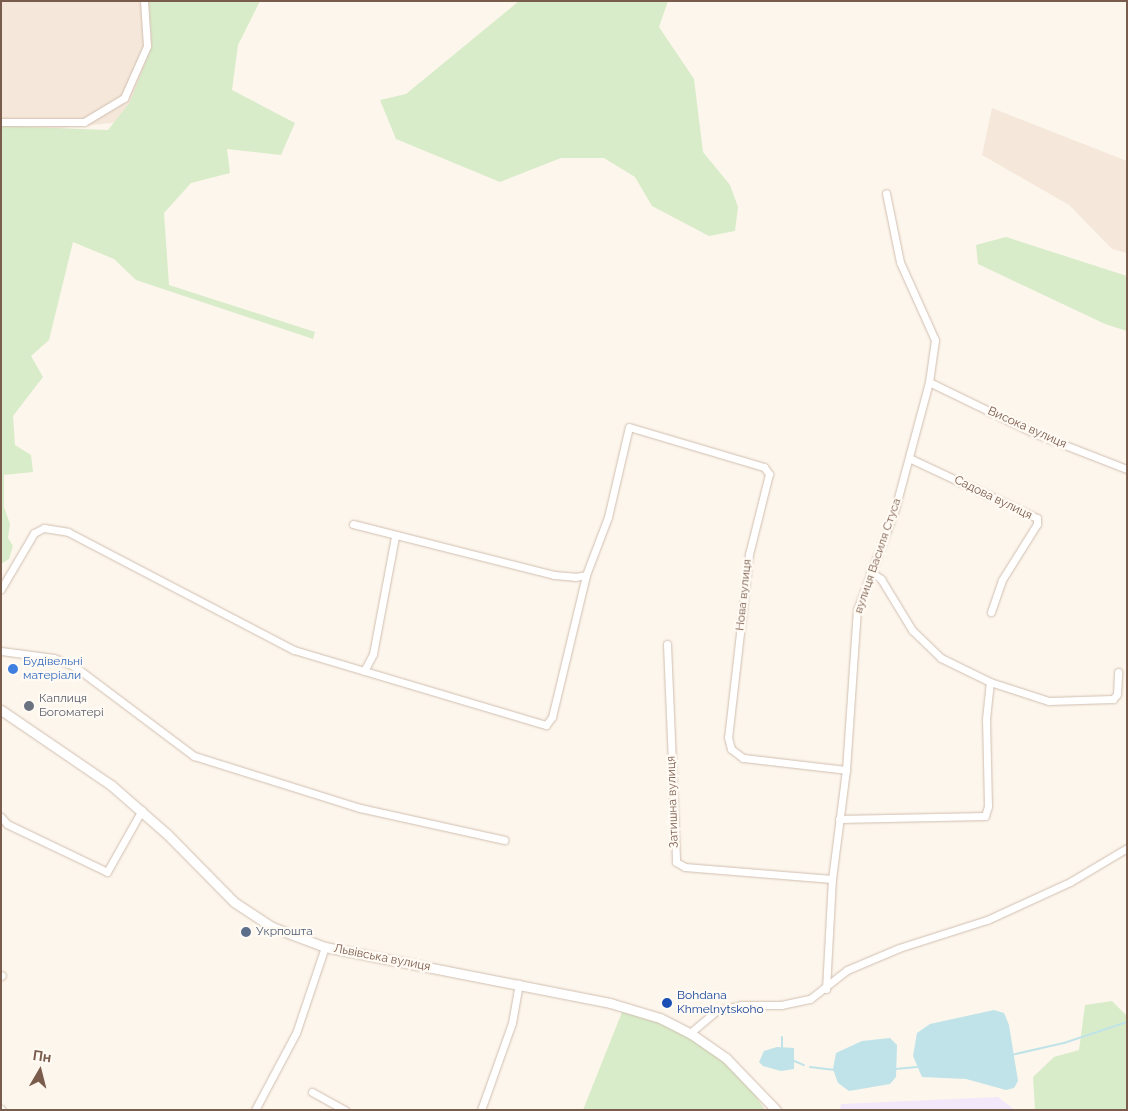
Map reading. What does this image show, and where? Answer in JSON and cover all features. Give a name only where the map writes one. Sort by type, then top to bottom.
[{"type":"main road","name":"Львівська вулиця","points":[[1,710],[111,785],[142,810],[234,902],[272,927],[325,947],[610,1003],[660,1018],[690,1033],[742,1071],[776,1110]]},
{"type":"street","points":[[1,122],[84,122],[124,98],[147,46],[144,1]]},
{"type":"street","name":"вулиця Василя Стуса","points":[[826,989],[832,879],[846,770],[857,610],[870,571],[895,510],[929,382],[935,340],[900,262],[886,194]]},
{"type":"street","name":"Висока вулиця","points":[[929,382],[1034,433],[1127,469]]},
{"type":"street","name":"Нова вулиця","points":[[586,574],[608,517],[629,427],[764,467],[769,474],[749,554],[728,737],[731,749],[743,758],[846,770]]},
{"type":"street","name":"Садова вулиця","points":[[909,458],[1036,518],[1037,524],[1002,580],[991,612]]},
{"type":"street","points":[[1,589],[34,532],[44,528],[68,532],[294,650],[546,725],[552,717],[586,574],[575,577],[554,575],[395,537],[353,524]]},
{"type":"street","points":[[364,670],[373,654],[395,537]]},
{"type":"street","points":[[870,571],[881,579],[912,630],[941,658],[990,682],[1050,701],[1112,699],[1117,694],[1118,672]]},
{"type":"street","name":"Затишна вулиця","points":[[667,644],[676,862],[686,867],[832,879]]},
{"type":"street","points":[[1,651],[54,658],[74,666],[194,756],[360,808],[504,840]]},
{"type":"street","points":[[839,819],[985,816],[988,806],[986,719],[990,682]]},
{"type":"street","points":[[1,817],[8,824],[107,872],[142,810]]},
{"type":"street","points":[[690,1033],[716,1011],[741,1005],[781,1005],[810,999],[826,989],[847,970],[899,948],[987,920],[1070,882],[1127,848]]},
{"type":"street","points":[[255,1110],[296,1033],[325,947]]},
{"type":"street","points":[[481,1110],[512,1023],[519,984]]},
{"type":"street","points":[[312,1092],[345,1110]]},
{"type":"shaded area","points":[[1,1],[241,1],[131,121],[1,134]]},
{"type":"shaded area","points":[[992,108],[1127,161],[1127,253],[1112,249],[1069,205],[982,155]]},
{"type":"shaded area","points":[[998,1097],[1015,1110],[840,1110],[841,1104]]},
{"type":"green space","points":[[149,1],[260,1],[238,45],[232,90],[295,123],[281,155],[227,149],[230,173],[191,183],[164,213],[169,285],[315,332],[313,339],[136,280],[114,259],[73,242],[49,340],[31,356],[43,377],[13,416],[15,445],[31,455],[33,472],[4,475],[4,507],[10,524],[8,538],[13,546],[9,559],[1,564],[1,126],[108,130],[130,102],[152,46]]},
{"type":"green space","points":[[519,1],[668,1],[659,27],[694,79],[703,152],[730,185],[738,207],[735,231],[709,236],[652,206],[635,177],[604,158],[561,158],[500,182],[396,139],[380,100],[406,94]]},
{"type":"green space","points":[[1006,237],[1127,276],[1127,331],[1105,324],[978,264],[976,245]]},
{"type":"green space","points":[[1112,1001],[1127,1016],[1127,1110],[1035,1110],[1033,1077],[1054,1057],[1079,1050],[1085,1005]]},
{"type":"green space","points":[[624,1007],[660,1018],[736,1067],[765,1110],[583,1110]]},
{"type":"water","points":[[994,1010],[1004,1013],[1009,1025],[1018,1081],[1014,1088],[1006,1090],[966,1079],[922,1077],[913,1056],[917,1033],[930,1024]]},
{"type":"water","points":[[890,1038],[897,1045],[896,1077],[890,1084],[849,1091],[838,1083],[833,1069],[836,1053],[862,1041]]},
{"type":"water","points":[[777,1047],[794,1048],[794,1069],[781,1071],[763,1066],[759,1062],[764,1051]]},
{"type":"waterway","points":[[1011,1055],[1064,1043],[1127,1022]]},
{"type":"waterway","points":[[782,1037],[782,1048]]},
{"type":"waterway","points":[[792,1060],[804,1065]]},
{"type":"waterway","points":[[810,1067],[835,1070]]},
{"type":"waterway","points":[[895,1069],[917,1067]]},
{"type":"place","name":"Будівельні матеріали","points":[[13,669]]},
{"type":"place","name":"Каплиця Богоматері","points":[[29,706]]},
{"type":"place","name":"Укрпошта","points":[[246,932]]},
{"type":"place","name":"Bohdana Khmelnytskoho","points":[[667,1003]]}]
